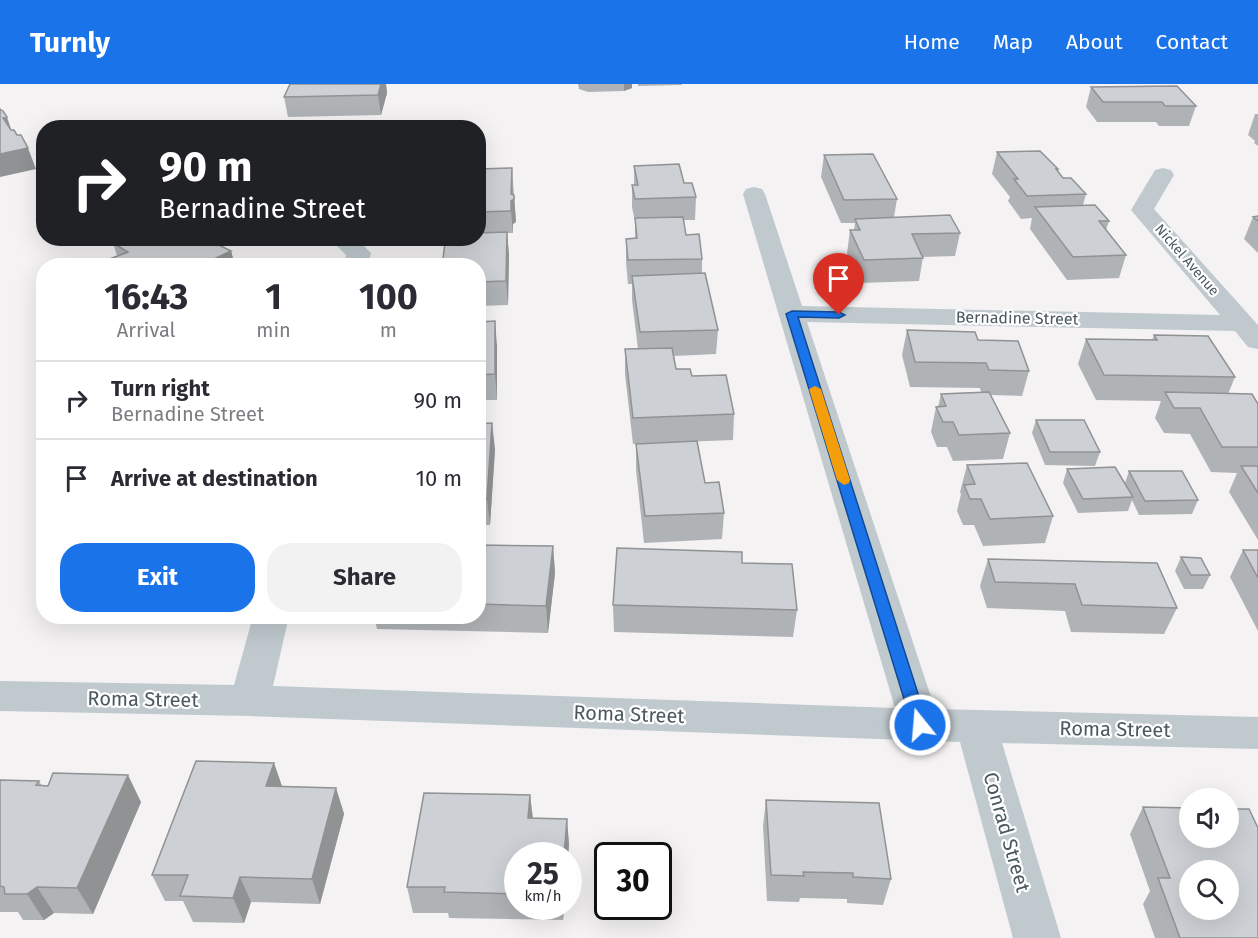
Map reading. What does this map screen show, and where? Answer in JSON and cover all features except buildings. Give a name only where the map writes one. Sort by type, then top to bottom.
[{"type":"street","name":"Nickel Avenue","points":[[1163,175],[1142,210],[1250,332]]},
{"type":"street","points":[[754,194],[920,725]]},
{"type":"street","points":[[351,246],[359,253],[358,258]]},
{"type":"street","name":"Bernadine Street","points":[[792,314],[1250,332]]},
{"type":"street","points":[[250,701],[269,624]]},
{"type":"street","name":"Roma Street","points":[[0,696],[250,701],[920,725],[1258,733]]},
{"type":"street","name":"Conrad Street","points":[[976,725],[1037,938]]},
{"type":"slow traffic","points":[[815,389],[844,480]]},
{"type":"route","points":[[839,315],[792,314],[920,725]]}]
